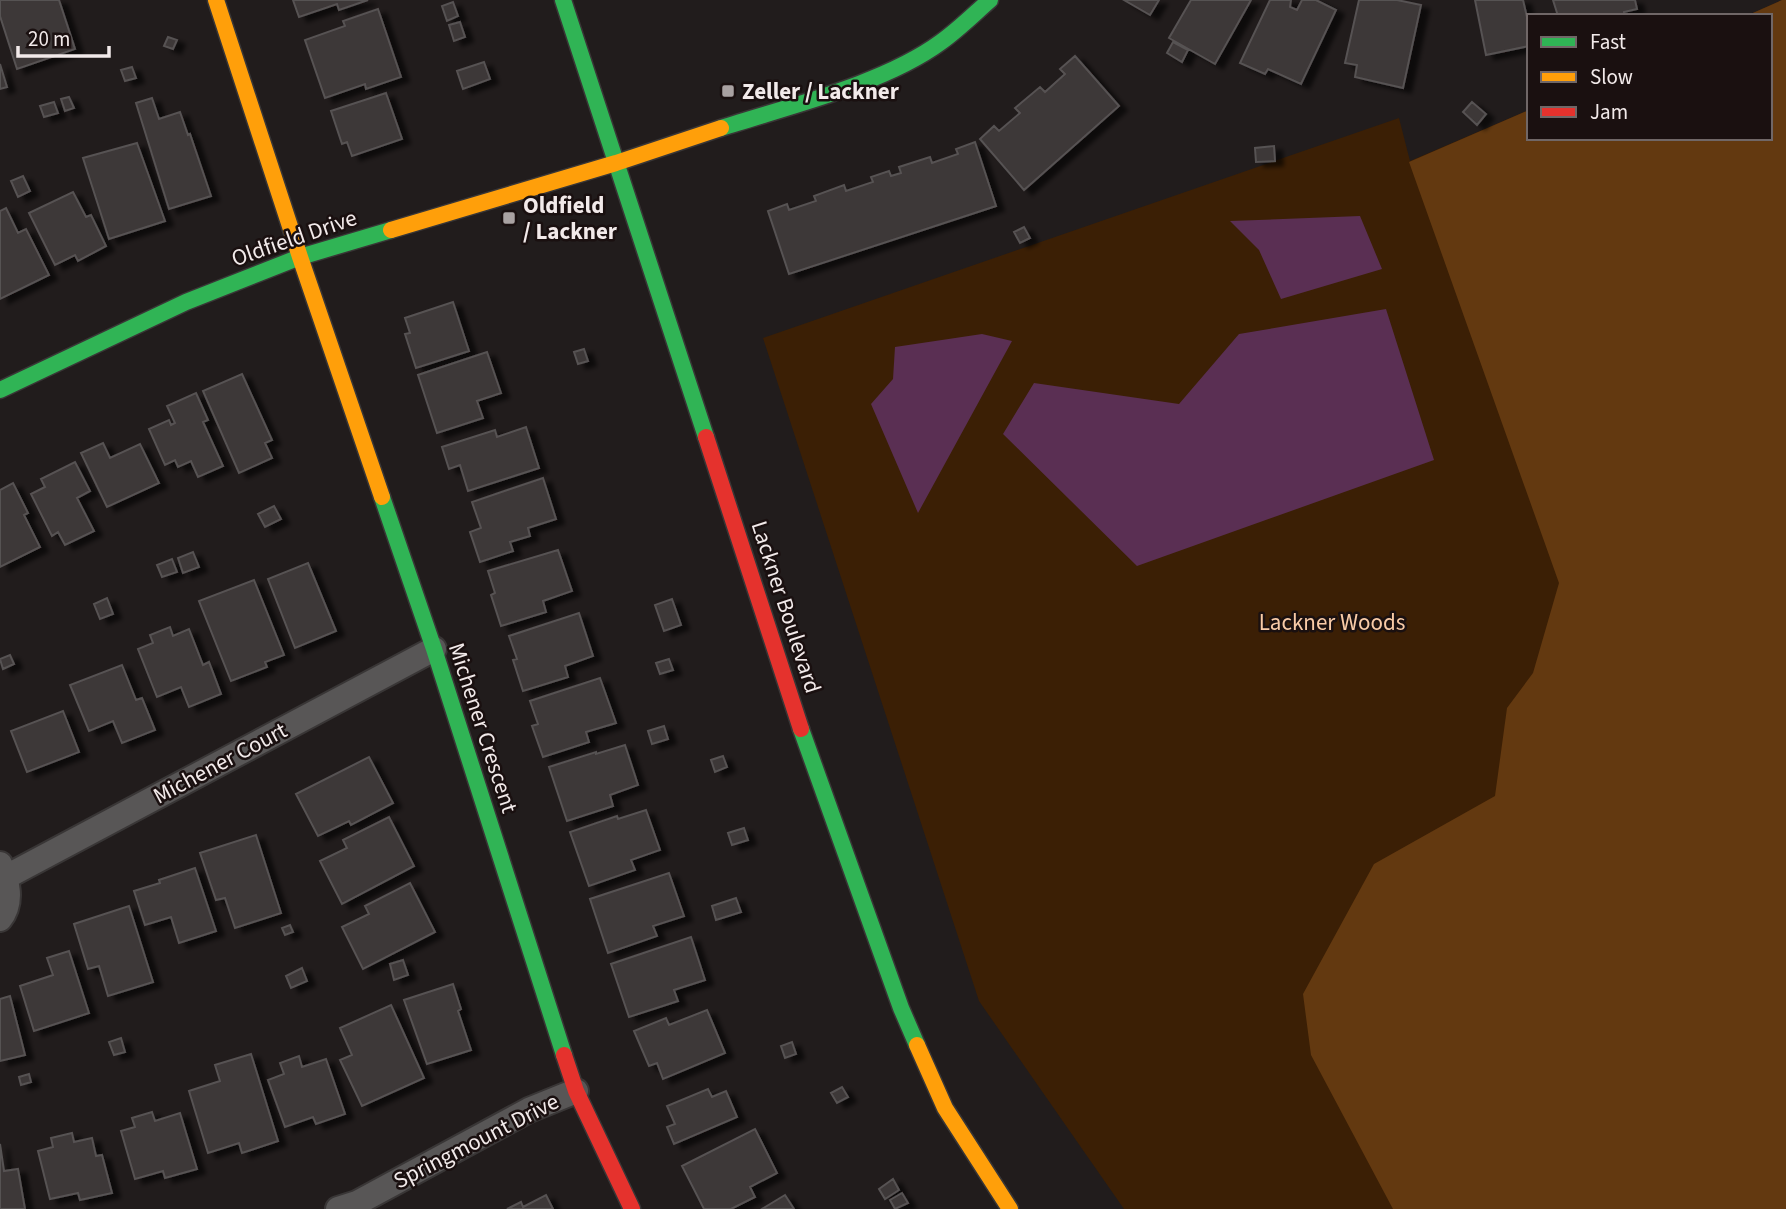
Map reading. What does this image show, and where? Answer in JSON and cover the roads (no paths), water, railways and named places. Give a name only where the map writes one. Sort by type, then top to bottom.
[{"type":"street","name":"Michener Crescent","points":[[216,0],[300,257],[434,649],[576,1091],[632,1209]]},
{"type":"street","name":"Lackner Boulevard","points":[[563,0],[815,772],[901,1008],[944,1108],[1010,1209]]},
{"type":"street","name":"Oldfield Drive","points":[[0,390],[186,302],[300,257],[616,163],[865,81],[915,58],[941,42],[990,0]]},
{"type":"street","name":"Michener Court","points":[[0,919],[9,896],[3,870],[434,649]]},
{"type":"street","name":"Springmount Drive","points":[[338,1209],[358,1203],[529,1111],[576,1091]]},
{"type":"place","name":"Zeller / Lackner","points":[[728,91]]},
{"type":"place","name":"Oldfield / Lackner","points":[[509,218]]},
{"type":"park label","name":"Lackner Woods","points":[[1332,622]]}]
